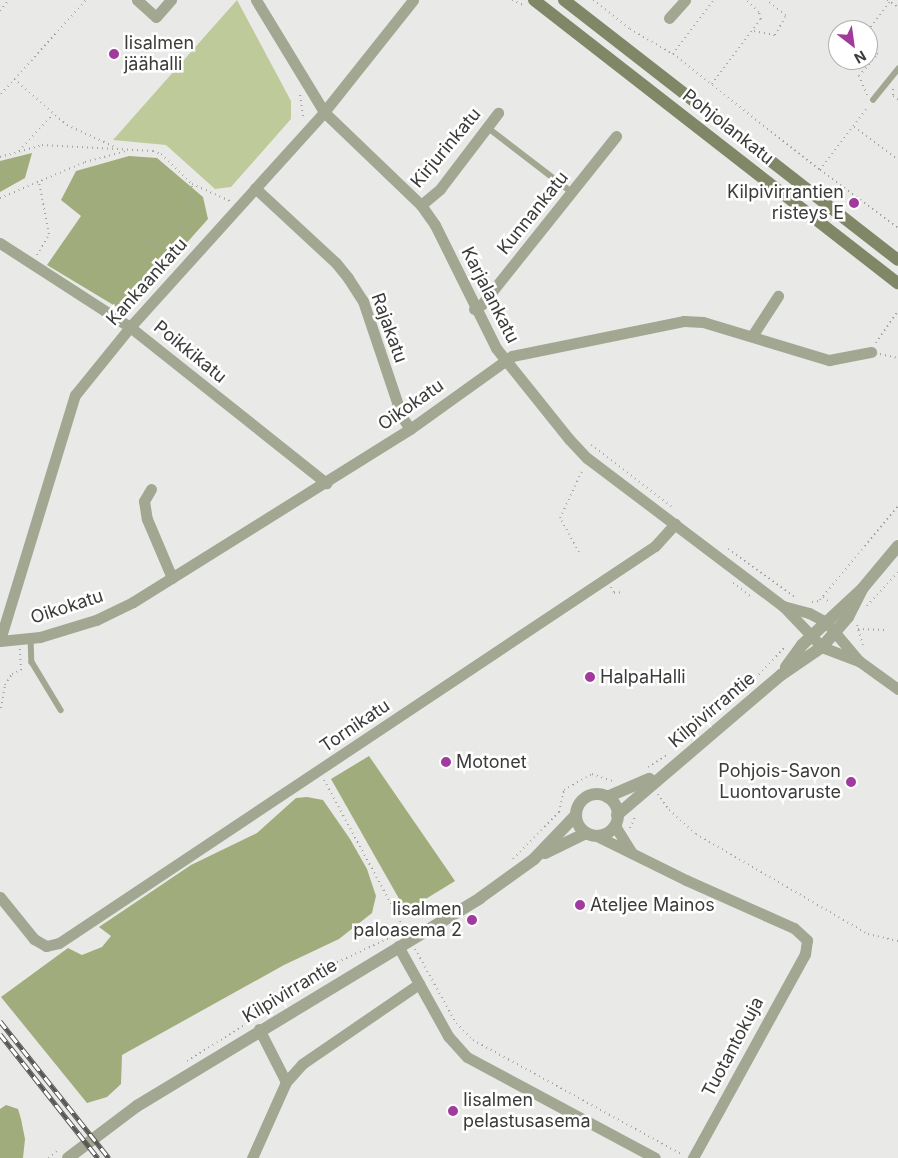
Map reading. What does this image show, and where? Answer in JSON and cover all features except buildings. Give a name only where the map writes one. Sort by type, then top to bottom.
[{"type":"main road","name":"Pohjolankatu","points":[[534,0],[898,284]]},
{"type":"main road","name":"Pohjolankatu","points":[[564,0],[898,260]]},
{"type":"street","points":[[137,0],[156,17],[168,3]]},
{"type":"street","name":"Karjalankatu","points":[[256,0],[324,112],[421,205],[435,224],[474,309],[504,360],[587,458],[783,606],[810,637],[822,647],[864,657]]},
{"type":"street","name":"Kankaankatu","points":[[0,641],[75,395],[235,200],[255,188],[324,112],[413,0]]},
{"type":"street","points":[[668,18],[685,0]]},
{"type":"street","name":"Kirjurinkatu","points":[[421,205],[440,189],[498,113]]},
{"type":"street","name":"Kunnankatu","points":[[474,309],[482,304],[616,136]]},
{"type":"street","name":"Rajakatu","points":[[255,188],[336,263],[363,301],[402,417],[410,429]]},
{"type":"street","name":"Poikkikatu","points":[[0,243],[130,327],[326,483]]},
{"type":"street","points":[[752,336],[778,296]]},
{"type":"street","name":"Oikokatu","points":[[0,641],[25,639],[96,620],[172,578],[410,429],[504,360],[684,321],[703,322],[829,360],[871,352]]},
{"type":"street","points":[[151,489],[144,501],[147,519],[172,578]]},
{"type":"street","name":"Tornikatu","points":[[0,898],[34,939],[46,946],[59,943],[655,546],[675,524]]},
{"type":"street","name":"Kilpivirrantie","points":[[616,820],[650,782],[736,716],[780,675],[810,637],[862,589],[898,546]]},
{"type":"street","name":"Kilpivirrantie","points":[[780,675],[822,647],[837,633],[862,589]]},
{"type":"street","name":"Karjalankatu","points":[[783,606],[809,613],[826,622],[864,657]]},
{"type":"street","points":[[864,657],[898,689]]},
{"type":"street","name":"Kilpivirrantie","points":[[607,797],[650,782]]},
{"type":"street","points":[[596,794],[607,797],[615,805],[616,820],[622,839],[634,855],[591,835],[578,826],[576,815],[578,805],[586,797],[596,794]]},
{"type":"street","name":"Kilpivirrantie","points":[[65,1152],[259,1029],[398,946],[407,935],[480,898],[534,859],[576,815]]},
{"type":"street","points":[[591,835],[607,833],[616,820]]},
{"type":"street","name":"Kilpivirrantie","points":[[534,859],[591,835]]},
{"type":"street","name":"Tuotantokuja","points":[[634,855],[794,928],[807,940],[805,954],[691,1158]]},
{"type":"street","points":[[398,946],[448,1036],[467,1057],[655,1158]]},
{"type":"street","points":[[252,1158],[286,1082],[302,1064],[419,984]]},
{"type":"street","points":[[259,1029],[286,1082]]},
{"type":"lane","points":[[873,100],[898,69]]},
{"type":"lane","points":[[487,127],[572,193]]},
{"type":"lane","points":[[25,639],[32,662],[61,710]]},
{"type":"path","points":[[0,11],[9,0]]},
{"type":"path","points":[[0,94],[86,0]]},
{"type":"path","points":[[594,0],[630,29],[673,54],[820,170],[898,228]]},
{"type":"path","points":[[673,54],[714,0]]},
{"type":"path","points":[[712,84],[754,31],[761,19],[759,12],[746,0]]},
{"type":"path","points":[[754,31],[775,35],[786,15],[767,0]]},
{"type":"path","points":[[886,0],[898,7]]},
{"type":"path","points":[[876,20],[890,2]]},
{"type":"path","points":[[820,170],[873,100],[865,94],[859,76],[864,70]]},
{"type":"path","points":[[14,80],[67,125],[118,149]]},
{"type":"path","points":[[894,86],[893,96],[898,100]]},
{"type":"path","points":[[298,92],[303,101],[302,121]]},
{"type":"path","points":[[17,152],[54,113]]},
{"type":"path","points":[[854,127],[898,160]]},
{"type":"path","points":[[0,157],[42,145],[118,149],[161,154],[192,184],[235,200]]},
{"type":"path","points":[[0,198],[85,162],[130,150]]},
{"type":"path","points":[[32,264],[49,234],[38,181]]},
{"type":"path","points":[[136,223],[142,239],[154,247],[167,242],[191,212],[192,184]]},
{"type":"path","points":[[224,208],[235,200]]},
{"type":"path","points":[[898,310],[871,352],[898,358]]},
{"type":"path","points":[[590,444],[679,512]]},
{"type":"path","points":[[579,552],[560,518],[587,458]]},
{"type":"path","points":[[815,606],[898,506]]},
{"type":"path","points":[[724,546],[802,600]]},
{"type":"path","points":[[864,608],[898,572]]},
{"type":"path","points":[[822,597],[830,603]]},
{"type":"path","points":[[810,602],[819,601]]},
{"type":"path","points":[[859,620],[858,629],[864,657]]},
{"type":"path","points":[[858,629],[886,630]]},
{"type":"path","points":[[1,708],[6,685],[12,674],[21,670],[25,639]]},
{"type":"path","points":[[742,692],[788,644]]},
{"type":"path","points":[[671,753],[643,771],[669,810],[696,834],[868,934],[897,940]]},
{"type":"path","points":[[319,771],[456,1023],[473,1040],[691,1158]]},
{"type":"path","points":[[510,862],[559,812],[564,790],[592,774],[615,782]]},
{"type":"path","points":[[652,802],[660,796]]},
{"type":"path","points":[[622,839],[639,811]]},
{"type":"path","points":[[181,1065],[274,1006],[286,991],[310,975],[407,935],[413,925]]},
{"type":"path","points":[[48,1158],[65,1152]]},
{"type":"green space","points":[[237,0],[291,101],[291,119],[231,187],[215,189],[166,145],[113,140]]},
{"type":"green space","points":[[32,153],[25,178],[0,192],[0,161]]},
{"type":"green space","points":[[129,156],[157,158],[203,197],[208,219],[125,312],[47,265],[81,216],[61,200],[76,171]]},
{"type":"green space","points":[[369,756],[455,881],[406,911],[331,779]]},
{"type":"green space","points":[[307,797],[323,800],[350,839],[367,869],[376,896],[372,913],[339,939],[284,965],[122,1055],[121,1084],[107,1097],[87,1103],[1,997],[68,948],[82,955],[102,947],[111,936],[99,927],[191,865],[257,833],[296,798]]},
{"type":"green space","points":[[6,1105],[18,1109],[25,1139],[23,1158],[0,1158],[0,1109]]},
{"type":"railway","points":[[0,1021],[109,1158]]},
{"type":"railway","points":[[0,1034],[98,1158]]},
{"type":"place","name":"Iisalmen jäähalli","points":[[114,54]]},
{"type":"place","name":"Kilpivirrantien risteys E","points":[[854,203]]},
{"type":"place","name":"HalpaHalli","points":[[590,677]]},
{"type":"place","name":"Motonet","points":[[446,762]]},
{"type":"place","name":"Pohjois-Savon Luontovaruste","points":[[851,782]]},
{"type":"place","name":"Ateljee Mainos","points":[[580,905]]},
{"type":"place","name":"Iisalmen paloasema 2","points":[[472,920]]},
{"type":"place","name":"Iisalmen pelastusasema","points":[[453,1111]]}]
